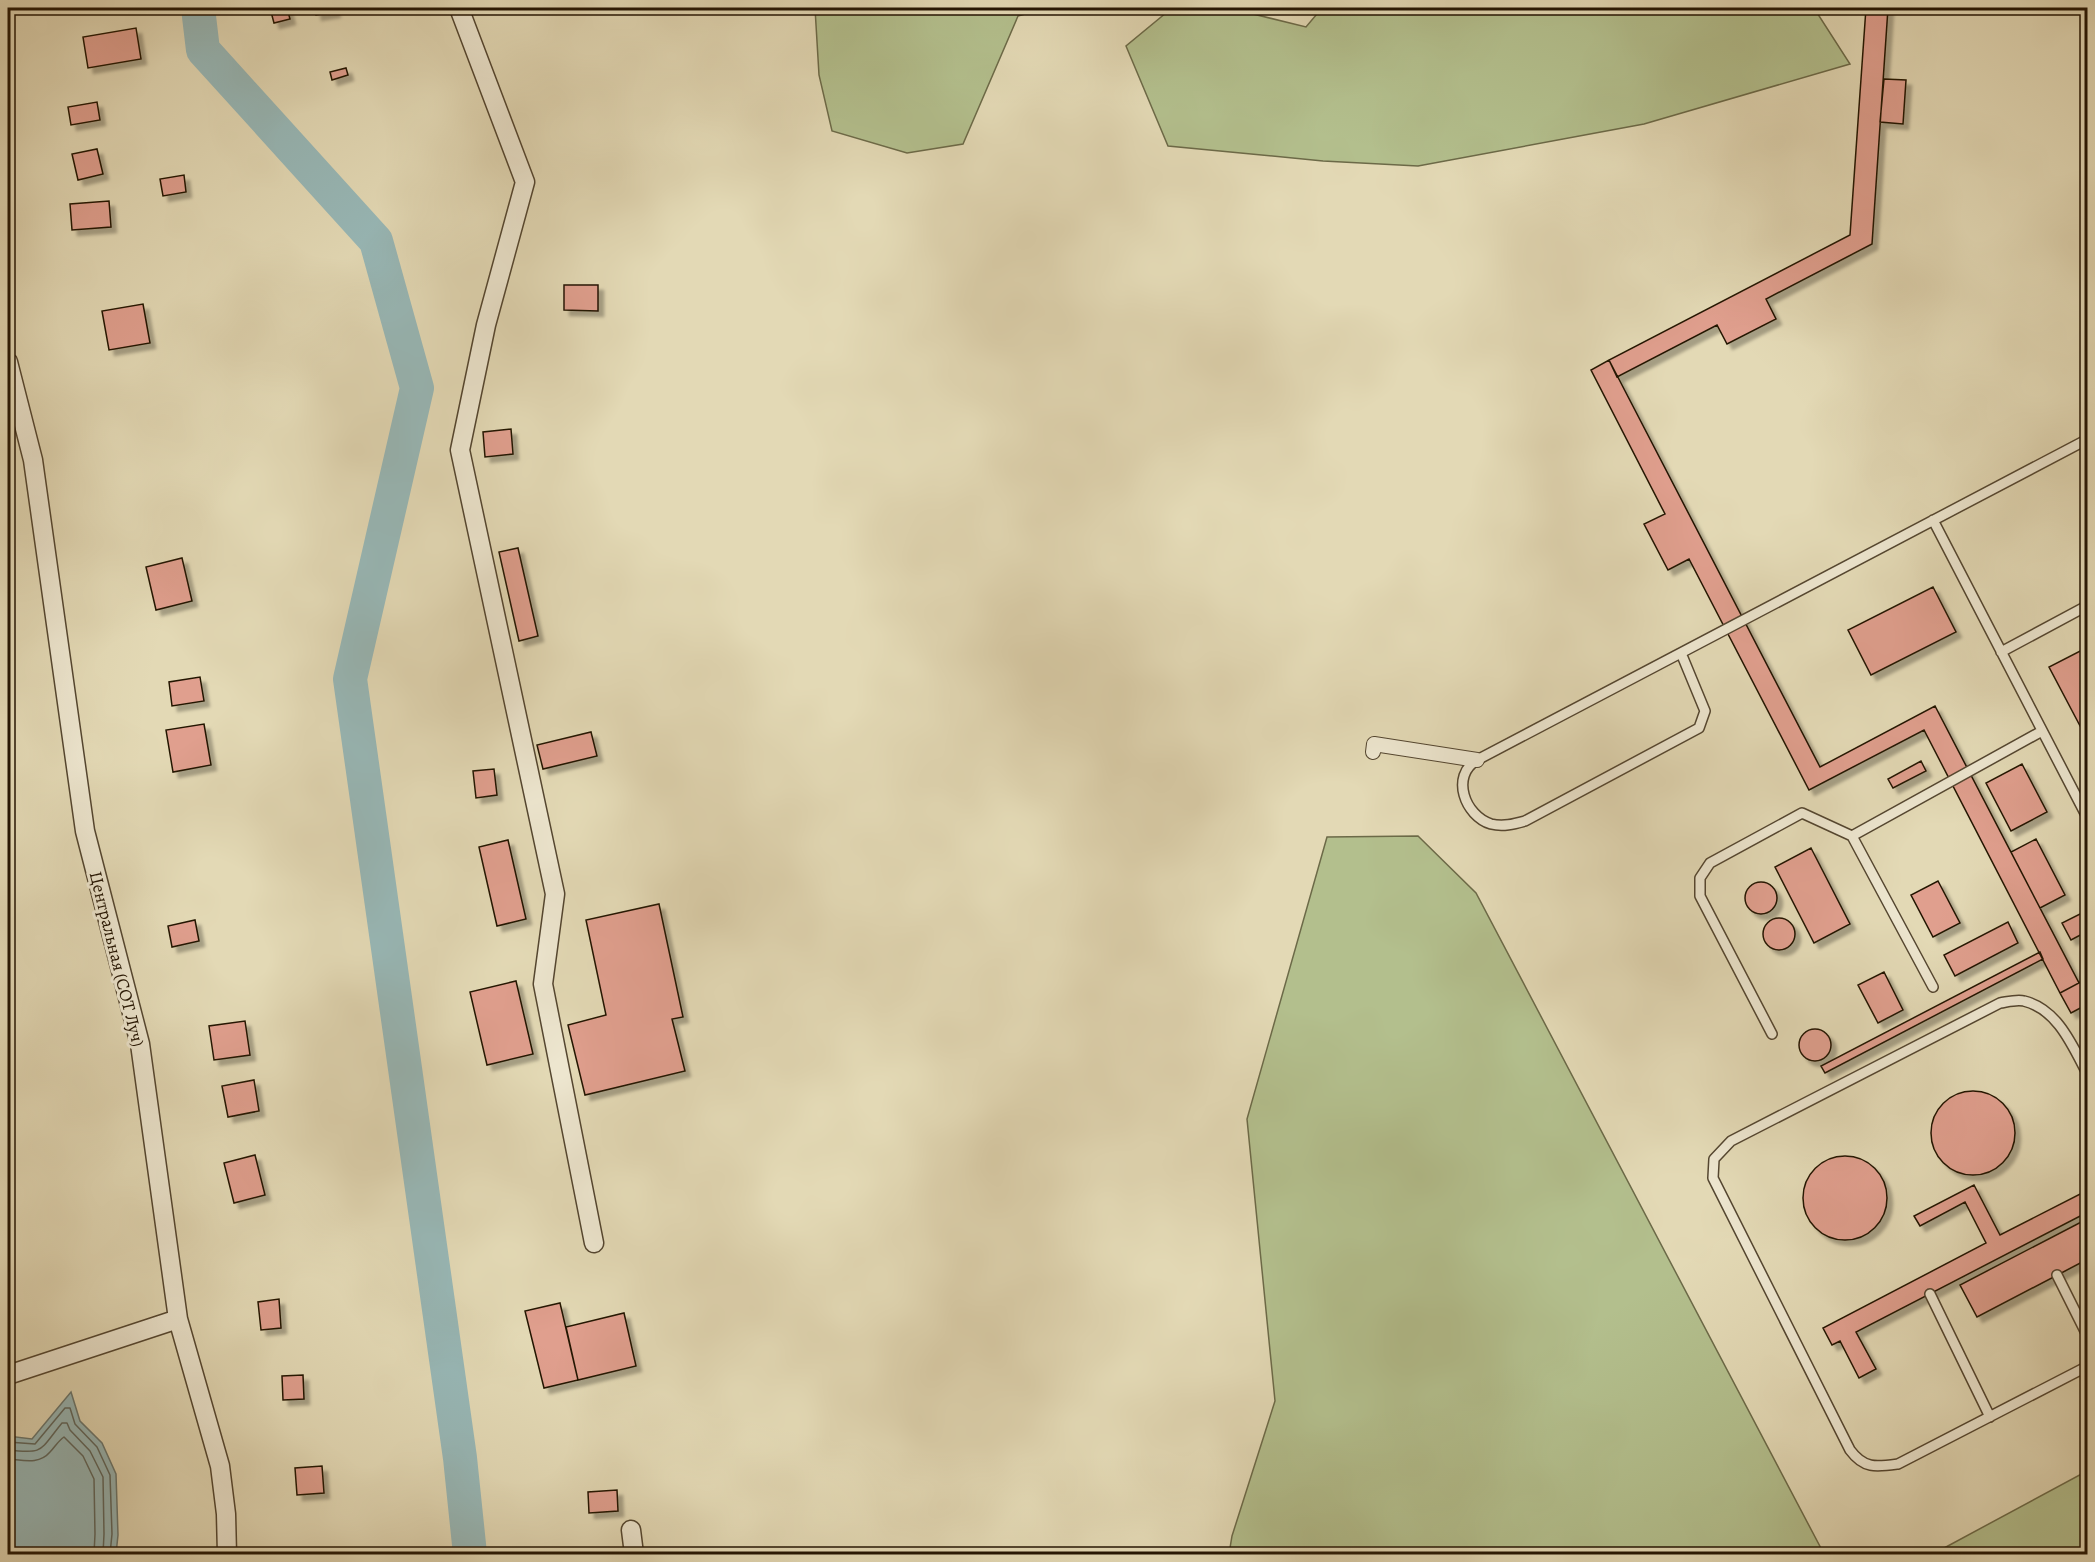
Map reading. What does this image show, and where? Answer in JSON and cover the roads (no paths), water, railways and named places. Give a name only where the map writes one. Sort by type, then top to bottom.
[{"type":"street","points":[[459,8],[525,183],[486,325],[460,450],[555,894],[543,984],[594,1243]]},
{"type":"street","name":"Центральная (СОТ Луч)","points":[[8,362],[33,460],[85,831],[140,1044],[178,1319],[220,1466],[226,1514],[226,1554]]},
{"type":"street","points":[[1373,752],[1374,744],[1477,760]]},
{"type":"street","points":[[8,1374],[178,1319]]},
{"type":"street","points":[[631,1530],[634,1554]]},
{"type":"lane","points":[[1681,653],[1705,711],[1699,728],[1525,822],[1505,825],[1489,823],[1472,811],[1462,796],[1463,776],[1471,763],[2088,439]]},
{"type":"lane","points":[[1933,520],[2088,819]]},
{"type":"lane","points":[[2001,652],[2083,609],[2088,603]]},
{"type":"lane","points":[[1852,836],[2042,731]]},
{"type":"lane","points":[[1772,1034],[1700,896],[1700,878],[1710,862],[1802,813],[1852,836],[1933,987]]},
{"type":"lane","points":[[2088,1075],[2066,1034],[2045,1010],[2022,1000],[2000,1003],[1731,1142],[1714,1159],[1713,1178],[1850,1449],[1858,1460],[1875,1467],[1898,1464],[2088,1366]]},
{"type":"lane","points":[[2057,1275],[2088,1337]]},
{"type":"lane","points":[[1930,1294],[1990,1417]]},
{"type":"water","points":[[71,1392],[80,1421],[102,1443],[116,1474],[118,1535],[116,1554],[8,1554],[8,1436],[32,1439]]},
{"type":"waterway","points":[[198,8],[203,50],[376,241],[417,388],[350,679],[460,1458],[470,1554]]}]
